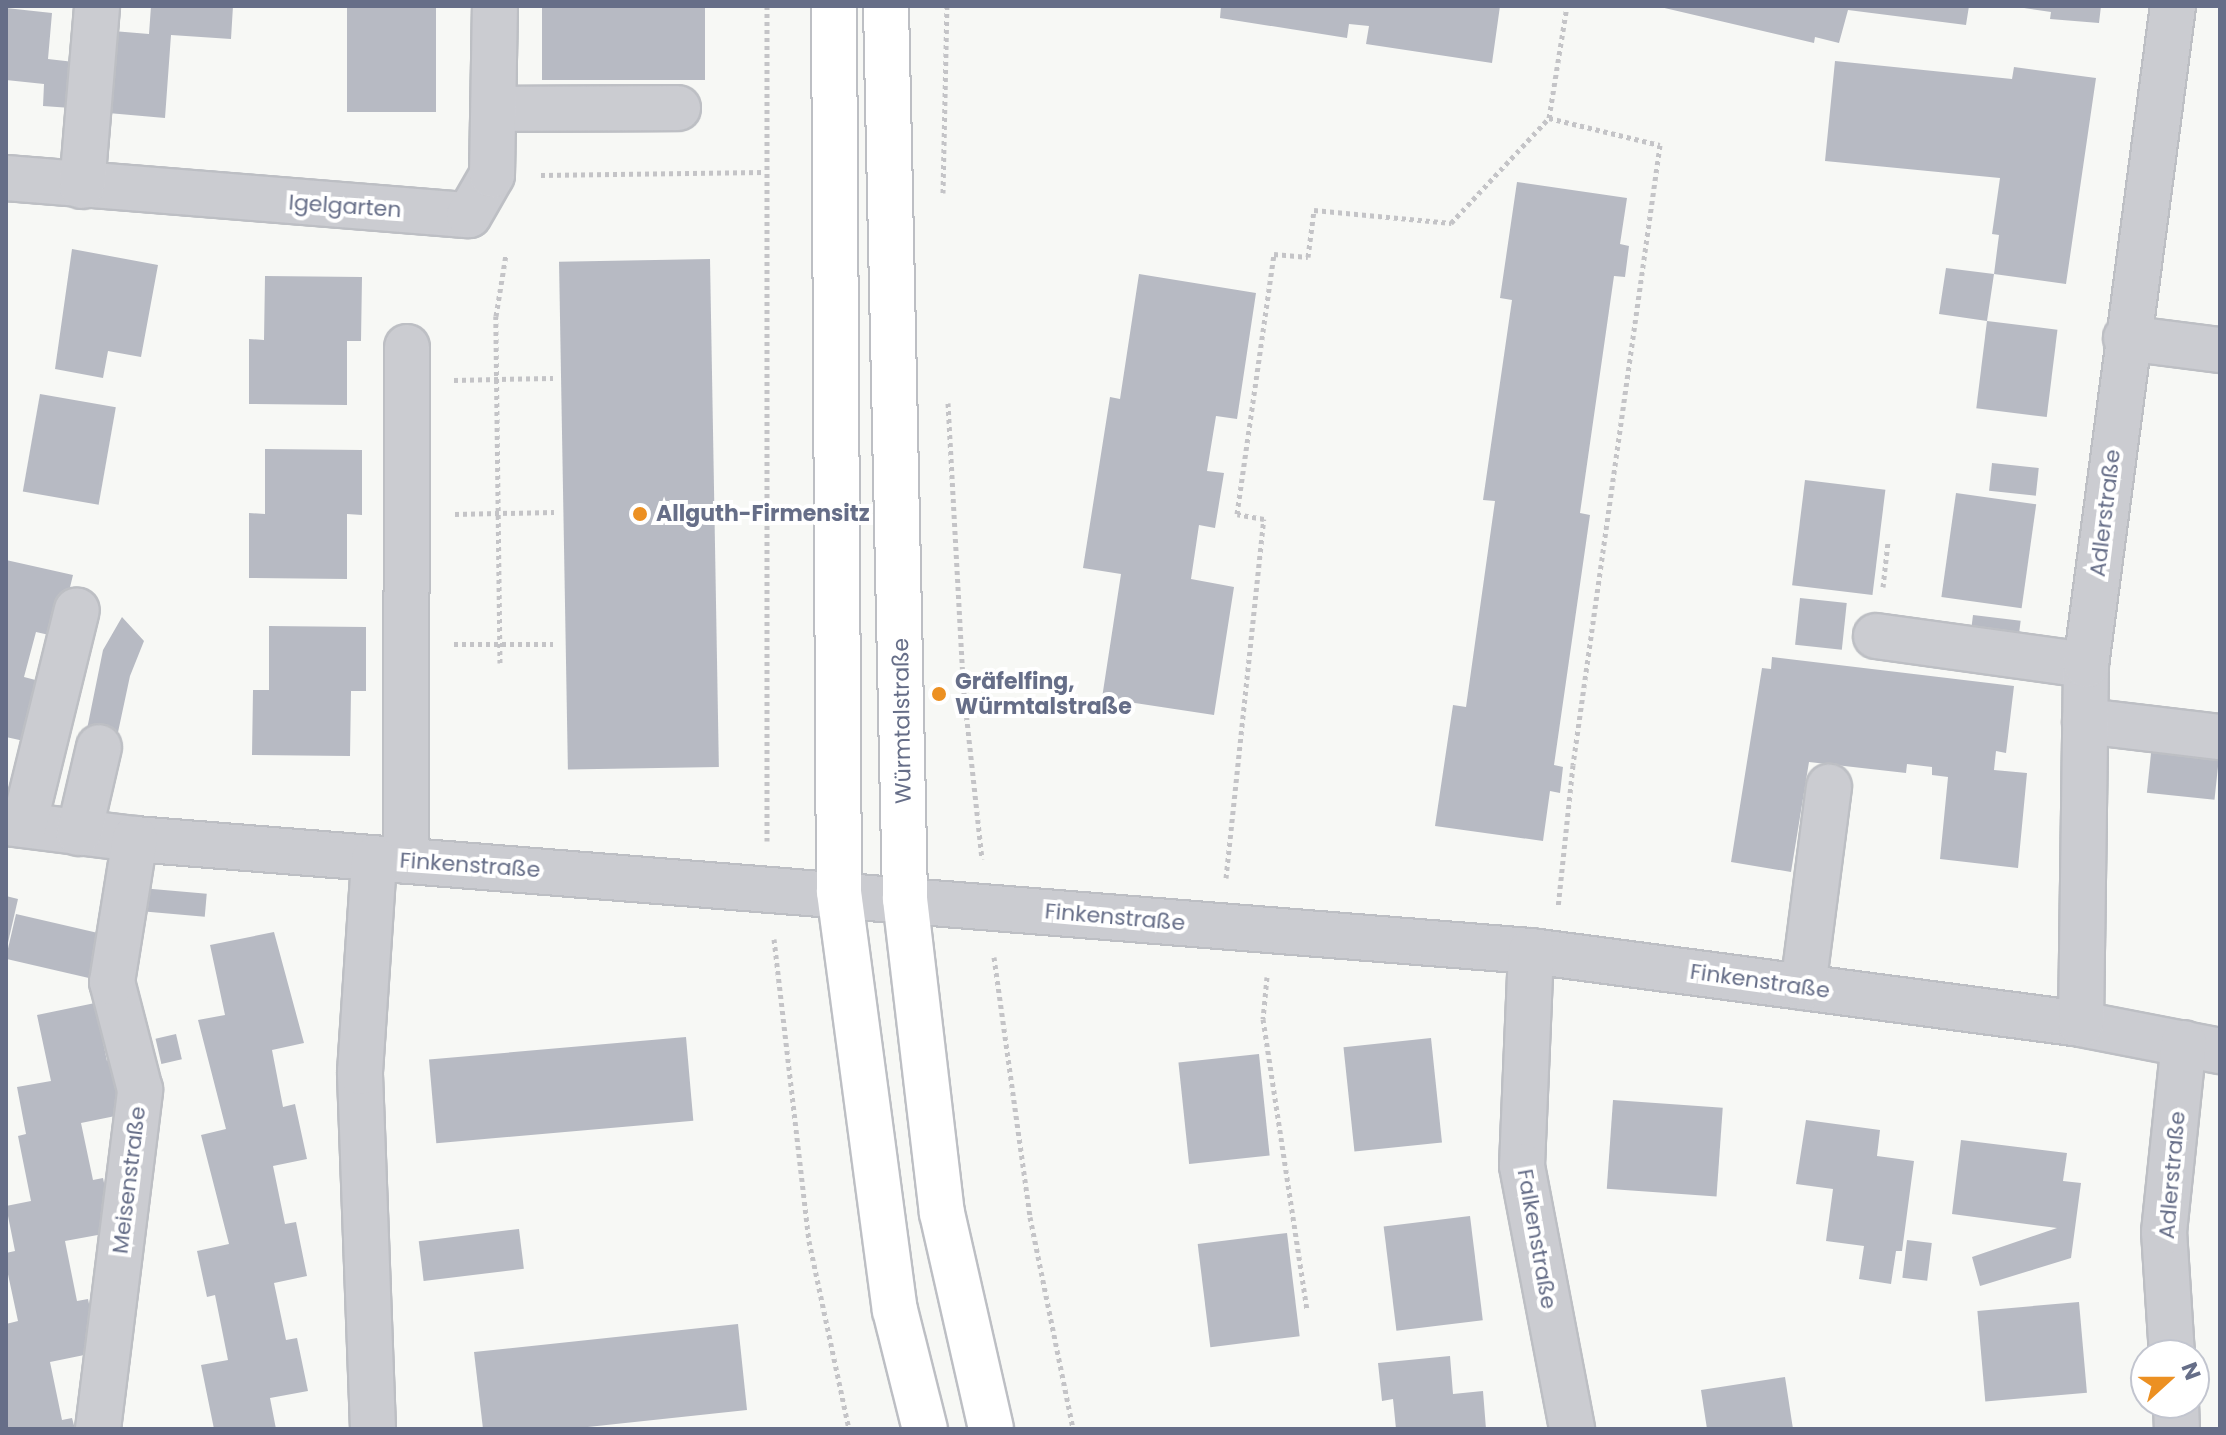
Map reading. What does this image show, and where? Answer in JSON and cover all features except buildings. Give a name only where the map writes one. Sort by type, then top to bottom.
[{"type":"main road","points":[[834,6],[839,892],[895,1310],[925,1429]]},
{"type":"main road","name":"Würmtalstraße","points":[[886,6],[905,899],[942,1213],[991,1429]]},
{"type":"street","points":[[82,186],[97,6]]},
{"type":"street","name":"Igelgarten","points":[[6,178],[469,215],[492,175],[495,6]]},
{"type":"street","name":"Adlerstraße","points":[[2081,1024],[2086,665],[2126,338],[2173,6]]},
{"type":"street","points":[[494,109],[678,108]]},
{"type":"street","points":[[2126,338],[2220,350]]},
{"type":"street","points":[[373,1429],[360,1072],[390,860],[407,347]]},
{"type":"street","points":[[15,824],[77,610]]},
{"type":"street","points":[[1876,636],[2086,665]]},
{"type":"street","points":[[2085,721],[2220,737]]},
{"type":"street","points":[[79,833],[99,747]]},
{"type":"street","points":[[1803,987],[1829,787]]},
{"type":"street","name":"Finkenstraße","points":[[15,824],[135,839],[767,886],[1542,952],[2081,1024],[2202,1047]]},
{"type":"street","name":"Meisenstraße","points":[[98,1429],[140,1090],[112,982],[135,839]]},
{"type":"street","name":"Falkenstraße","points":[[1542,952],[1522,1166],[1572,1429]]},
{"type":"street","name":"Adlerstraße","points":[[2171,1339],[2164,1232],[2202,1047]]},
{"type":"path","points":[[767,6],[764,172],[767,886],[809,1241],[849,1429]]},
{"type":"path","points":[[943,205],[947,6]]},
{"type":"path","points":[[1221,925],[1264,519],[1237,514],[1274,254],[1308,257],[1314,210],[1451,223],[1549,118],[1567,6]]},
{"type":"path","points":[[1542,952],[1573,765],[1660,145],[1549,118]]},
{"type":"path","points":[[492,175],[764,172]]},
{"type":"path","points":[[500,663],[496,316],[506,254]]},
{"type":"path","points":[[450,380],[553,378]]},
{"type":"path","points":[[947,390],[963,684],[987,907],[1030,1217],[1073,1429]]},
{"type":"path","points":[[453,514],[554,512]]},
{"type":"path","points":[[452,643],[553,644]]},
{"type":"path","points":[[1271,928],[1263,1019],[1307,1309]]},
{"type":"place","name":"Allguth-Firmensitz","points":[[640,514]]},
{"type":"place","name":"Gräfelfing, Würmtalstraße","points":[[939,694]]}]
